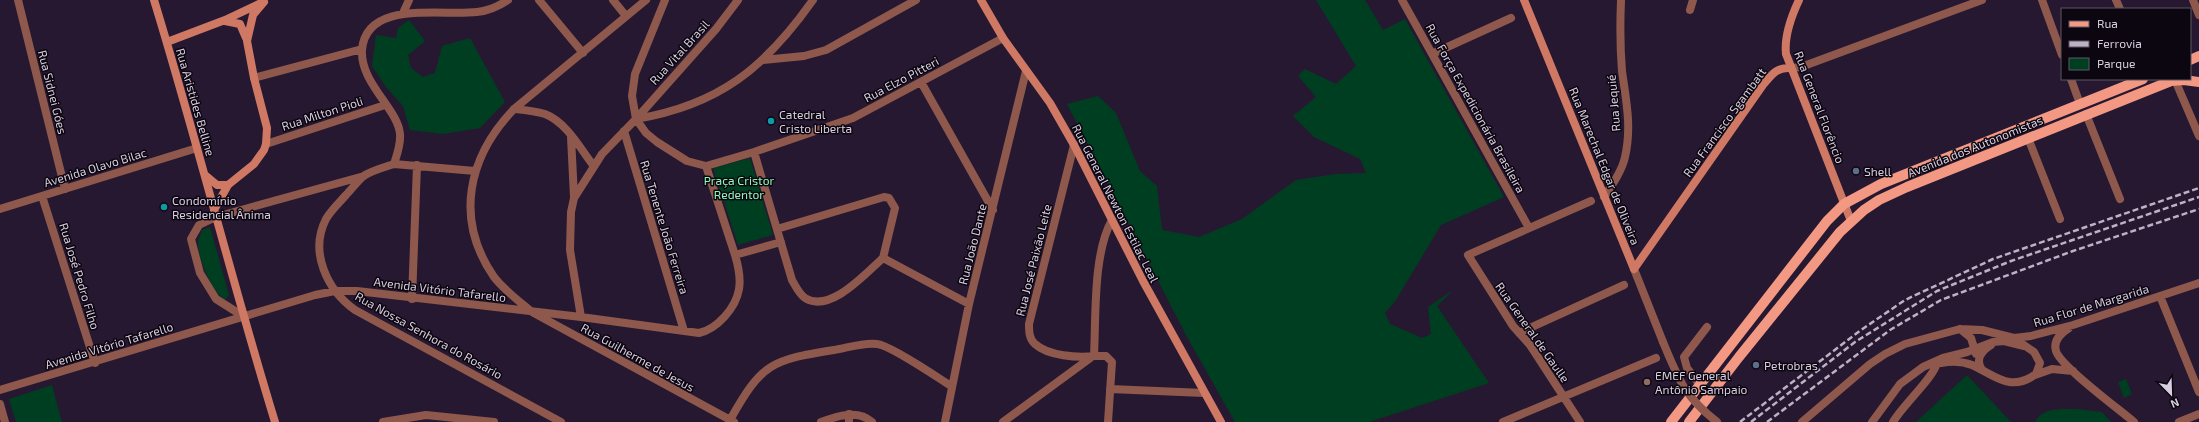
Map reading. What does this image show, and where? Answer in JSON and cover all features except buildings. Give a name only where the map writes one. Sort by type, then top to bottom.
[{"type":"main road","name":"Avenida dos Autonomistas","points":[[1670,422],[1822,227],[1844,204],[1881,184],[2140,80]]},
{"type":"main road","name":"Avenida dos Autonomistas","points":[[1689,422],[1738,357],[1851,221],[1879,200],[1907,187],[2086,114],[2175,80],[2199,82]]},
{"type":"street","name":"Rua Sidnei Góes","points":[[18,0],[65,189]]},
{"type":"street","name":"Rua Aristides Belline","points":[[154,0],[205,175],[243,316],[275,422]]},
{"type":"street","points":[[404,12],[409,0]]},
{"type":"street","points":[[475,171],[394,164],[400,135],[397,123],[369,78],[362,49],[368,29],[375,21],[385,16],[404,12],[475,13],[490,9],[508,0]]},
{"type":"street","points":[[539,0],[583,53]]},
{"type":"street","points":[[613,0],[626,16]]},
{"type":"street","points":[[532,312],[506,290],[495,277],[473,232],[470,212],[471,192],[475,171],[489,139],[514,109],[646,0]]},
{"type":"street","points":[[665,0],[635,74],[632,96],[636,119],[646,133],[657,142],[686,161],[706,166]]},
{"type":"street","name":"Rua Vital Brasil","points":[[574,198],[593,165],[716,29],[738,0]]},
{"type":"street","points":[[636,119],[663,115],[726,88],[763,60],[781,41],[812,0]]},
{"type":"street","points":[[763,60],[804,56],[826,50],[916,0]]},
{"type":"street","name":"Rua General Newton Estilac Leal","points":[[981,0],[1003,38],[1026,72],[1050,103],[1074,145],[1143,281],[1220,422]]},
{"type":"street","name":"Rua Força Expedicionária Brasileira","points":[[1402,0],[1529,228]]},
{"type":"street","name":"Rua Marechal Edgar de Oliveira","points":[[1524,0],[1663,342],[1686,392],[1695,404],[1717,422]]},
{"type":"street","name":"Rua Jequié","points":[[1604,197],[1620,170],[1625,157],[1628,136],[1629,117],[1619,36],[1620,0]]},
{"type":"street","points":[[1690,10],[1693,0]]},
{"type":"street","name":"Rua Francisco Sgambatt","points":[[1634,269],[1763,85],[1772,74],[1781,67],[1801,67],[1982,0]]},
{"type":"street","points":[[2042,0],[2061,52]]},
{"type":"street","points":[[2193,0],[2199,15]]},
{"type":"street","points":[[167,42],[225,20],[266,1]]},
{"type":"street","points":[[247,40],[253,15],[266,1]]},
{"type":"street","name":"Rua General Florêncio","points":[[1797,1],[1786,40],[1786,54],[1851,221]]},
{"type":"street","points":[[1432,54],[1511,18]]},
{"type":"street","points":[[215,214],[228,185],[254,164],[264,150],[267,128],[254,78],[247,40],[240,24],[225,20]]},
{"type":"street","name":"Rua Elzo Pitteri","points":[[706,166],[754,152],[852,118],[1003,38]]},
{"type":"street","points":[[254,78],[362,49]]},
{"type":"street","name":"Rua João Dante","points":[[945,422],[951,386],[969,304],[1026,72]]},
{"type":"street","points":[[2071,80],[2080,104]]},
{"type":"street","points":[[2175,80],[2199,136]]},
{"type":"street","points":[[921,82],[993,210]]},
{"type":"street","name":"Rua Milton Pioli","points":[[266,144],[385,105]]},
{"type":"street","points":[[514,109],[538,112],[552,117],[571,137],[593,165]]},
{"type":"street","points":[[2086,114],[2120,199]]},
{"type":"street","name":"Rua Tenente João Ferreira","points":[[624,131],[684,331]]},
{"type":"street","points":[[571,137],[574,198],[571,212],[570,250],[581,317]]},
{"type":"street","points":[[2028,138],[2060,219]]},
{"type":"street","name":"Rua José Paixão Leite","points":[[1074,145],[1029,324],[1029,333],[1035,344],[1043,349],[1078,357],[1094,356]]},
{"type":"street","name":"Avenida Olavo Bilac","points":[[0,209],[197,148]]},
{"type":"street","points":[[754,152],[777,229],[781,242],[796,286],[806,298],[823,302],[840,294],[883,258],[895,208],[890,198],[884,197],[777,229]]},
{"type":"street","name":"Rua Nossa Senhora do Rosário","points":[[394,164],[364,176],[331,211],[323,226],[320,237],[319,251],[321,263],[335,291],[343,301],[355,310],[561,422]]},
{"type":"street","points":[[412,299],[417,165]]},
{"type":"street","name":"Avenida Vitório Tafarello","points":[[0,390],[243,316],[335,291],[357,291],[412,299],[581,317],[699,334],[714,328],[733,303],[739,289],[739,269],[706,166]]},
{"type":"street","points":[[205,175],[212,182],[228,185]]},
{"type":"street","points":[[243,316],[216,299],[204,280],[195,259],[192,246],[192,235],[199,225],[215,214],[364,176]]},
{"type":"street","name":"Rua José Pedro Filho","points":[[42,196],[95,362]]},
{"type":"street","points":[[1529,228],[1591,201]]},
{"type":"street","points":[[1094,356],[1100,254],[1106,231],[1112,220]]},
{"type":"street","name":"Rua General de Gaulle","points":[[1529,228],[1468,255],[1509,320],[1530,345],[1580,422]]},
{"type":"street","points":[[735,255],[781,242]]},
{"type":"street","points":[[883,258],[969,304]]},
{"type":"street","name":"Rua Flor de Margarida","points":[[1802,422],[1885,354],[1916,340],[1960,329],[1982,330],[2014,338],[2073,325],[2199,284]]},
{"type":"street","points":[[1519,333],[1624,285]]},
{"type":"street","points":[[2160,296],[2199,392]]},
{"type":"street","name":"Rua Guilherme de Jesus","points":[[532,312],[732,421]]},
{"type":"street","points":[[2073,325],[2061,334],[2055,347],[2058,355],[2073,371],[2134,422]]},
{"type":"street","points":[[1700,385],[1687,368],[1684,357],[1707,327]]},
{"type":"street","points":[[1960,329],[1972,338],[1982,370]]},
{"type":"street","points":[[1978,361],[1984,350],[2014,338],[2034,352],[2040,361],[2039,368],[2034,375]]},
{"type":"street","points":[[1872,422],[1900,384],[1915,372],[1934,364],[1943,358],[1975,349],[1987,343],[2001,342],[2024,346]]},
{"type":"street","points":[[732,421],[752,384],[762,372],[774,364],[801,355],[877,343],[951,386]]},
{"type":"street","points":[[1003,422],[1094,356],[1106,356],[1112,362],[1108,422]]},
{"type":"street","points":[[1503,422],[1656,358]]},
{"type":"street","points":[[1934,364],[1964,363],[1982,370],[1994,378],[2007,382],[2021,381],[2052,369],[2073,371]]},
{"type":"street","points":[[1893,422],[1904,405],[1932,374],[1934,364]]},
{"type":"street","points":[[1110,389],[1204,394]]},
{"type":"street","points":[[0,404],[5,422]]},
{"type":"street","points":[[2179,422],[2199,414]]},
{"type":"street","points":[[383,422],[426,415],[494,422]]},
{"type":"street","points":[[821,422],[842,415],[849,418],[868,418],[872,422]]},
{"type":"green space","points":[[1316,0],[1365,0],[1383,30],[1405,19],[1504,197],[1441,225],[1396,300],[1385,313],[1390,324],[1422,338],[1431,334],[1428,307],[1453,290],[1437,306],[1489,383],[1369,422],[1235,422],[1187,337],[1067,104],[1098,96],[1116,113],[1140,171],[1157,186],[1162,230],[1199,237],[1242,219],[1296,180],[1336,174],[1366,173],[1360,159],[1314,137],[1293,116],[1316,97],[1298,76],[1305,69],[1336,84],[1356,66]]},
{"type":"green space","points":[[409,20],[425,41],[408,55],[411,68],[423,77],[435,73],[442,46],[470,38],[505,102],[480,128],[443,134],[410,130],[403,106],[386,87],[372,66],[376,35],[396,38],[398,28]]},
{"type":"green space","name":"Praça Cristor Redentor","points":[[750,158],[773,235],[738,245],[713,168]]},
{"type":"green space","points":[[210,227],[229,295],[225,300],[210,282],[200,257],[198,241],[202,230]]},
{"type":"green space","points":[[1967,375],[2011,422],[1916,422]]},
{"type":"green space","points":[[2126,379],[2132,394],[2124,398],[2118,382]]},
{"type":"green space","points":[[52,385],[62,422],[16,422],[9,399]]},
{"type":"green space","points":[[2076,409],[2102,412],[2111,422],[2035,422],[2038,417],[2047,411]]},
{"type":"railway","points":[[1740,422],[1861,330],[1905,300],[1993,259],[2199,188]]},
{"type":"railway","points":[[1751,422],[1855,342],[1937,291],[2011,261],[2199,197]]},
{"type":"railway","points":[[1767,422],[1890,330],[1941,300],[2073,251],[2199,209]]},
{"type":"place","name":"Catedral Cristo Liberta","points":[[771,121]]},
{"type":"place","name":"Shell","points":[[1856,171]]},
{"type":"place","name":"Condomínio Residencial Ânima","points":[[164,207]]},
{"type":"place","name":"Petrobras","points":[[1756,365]]},
{"type":"place","name":"EMEF General Antônio Sampaio","points":[[1647,382]]}]
